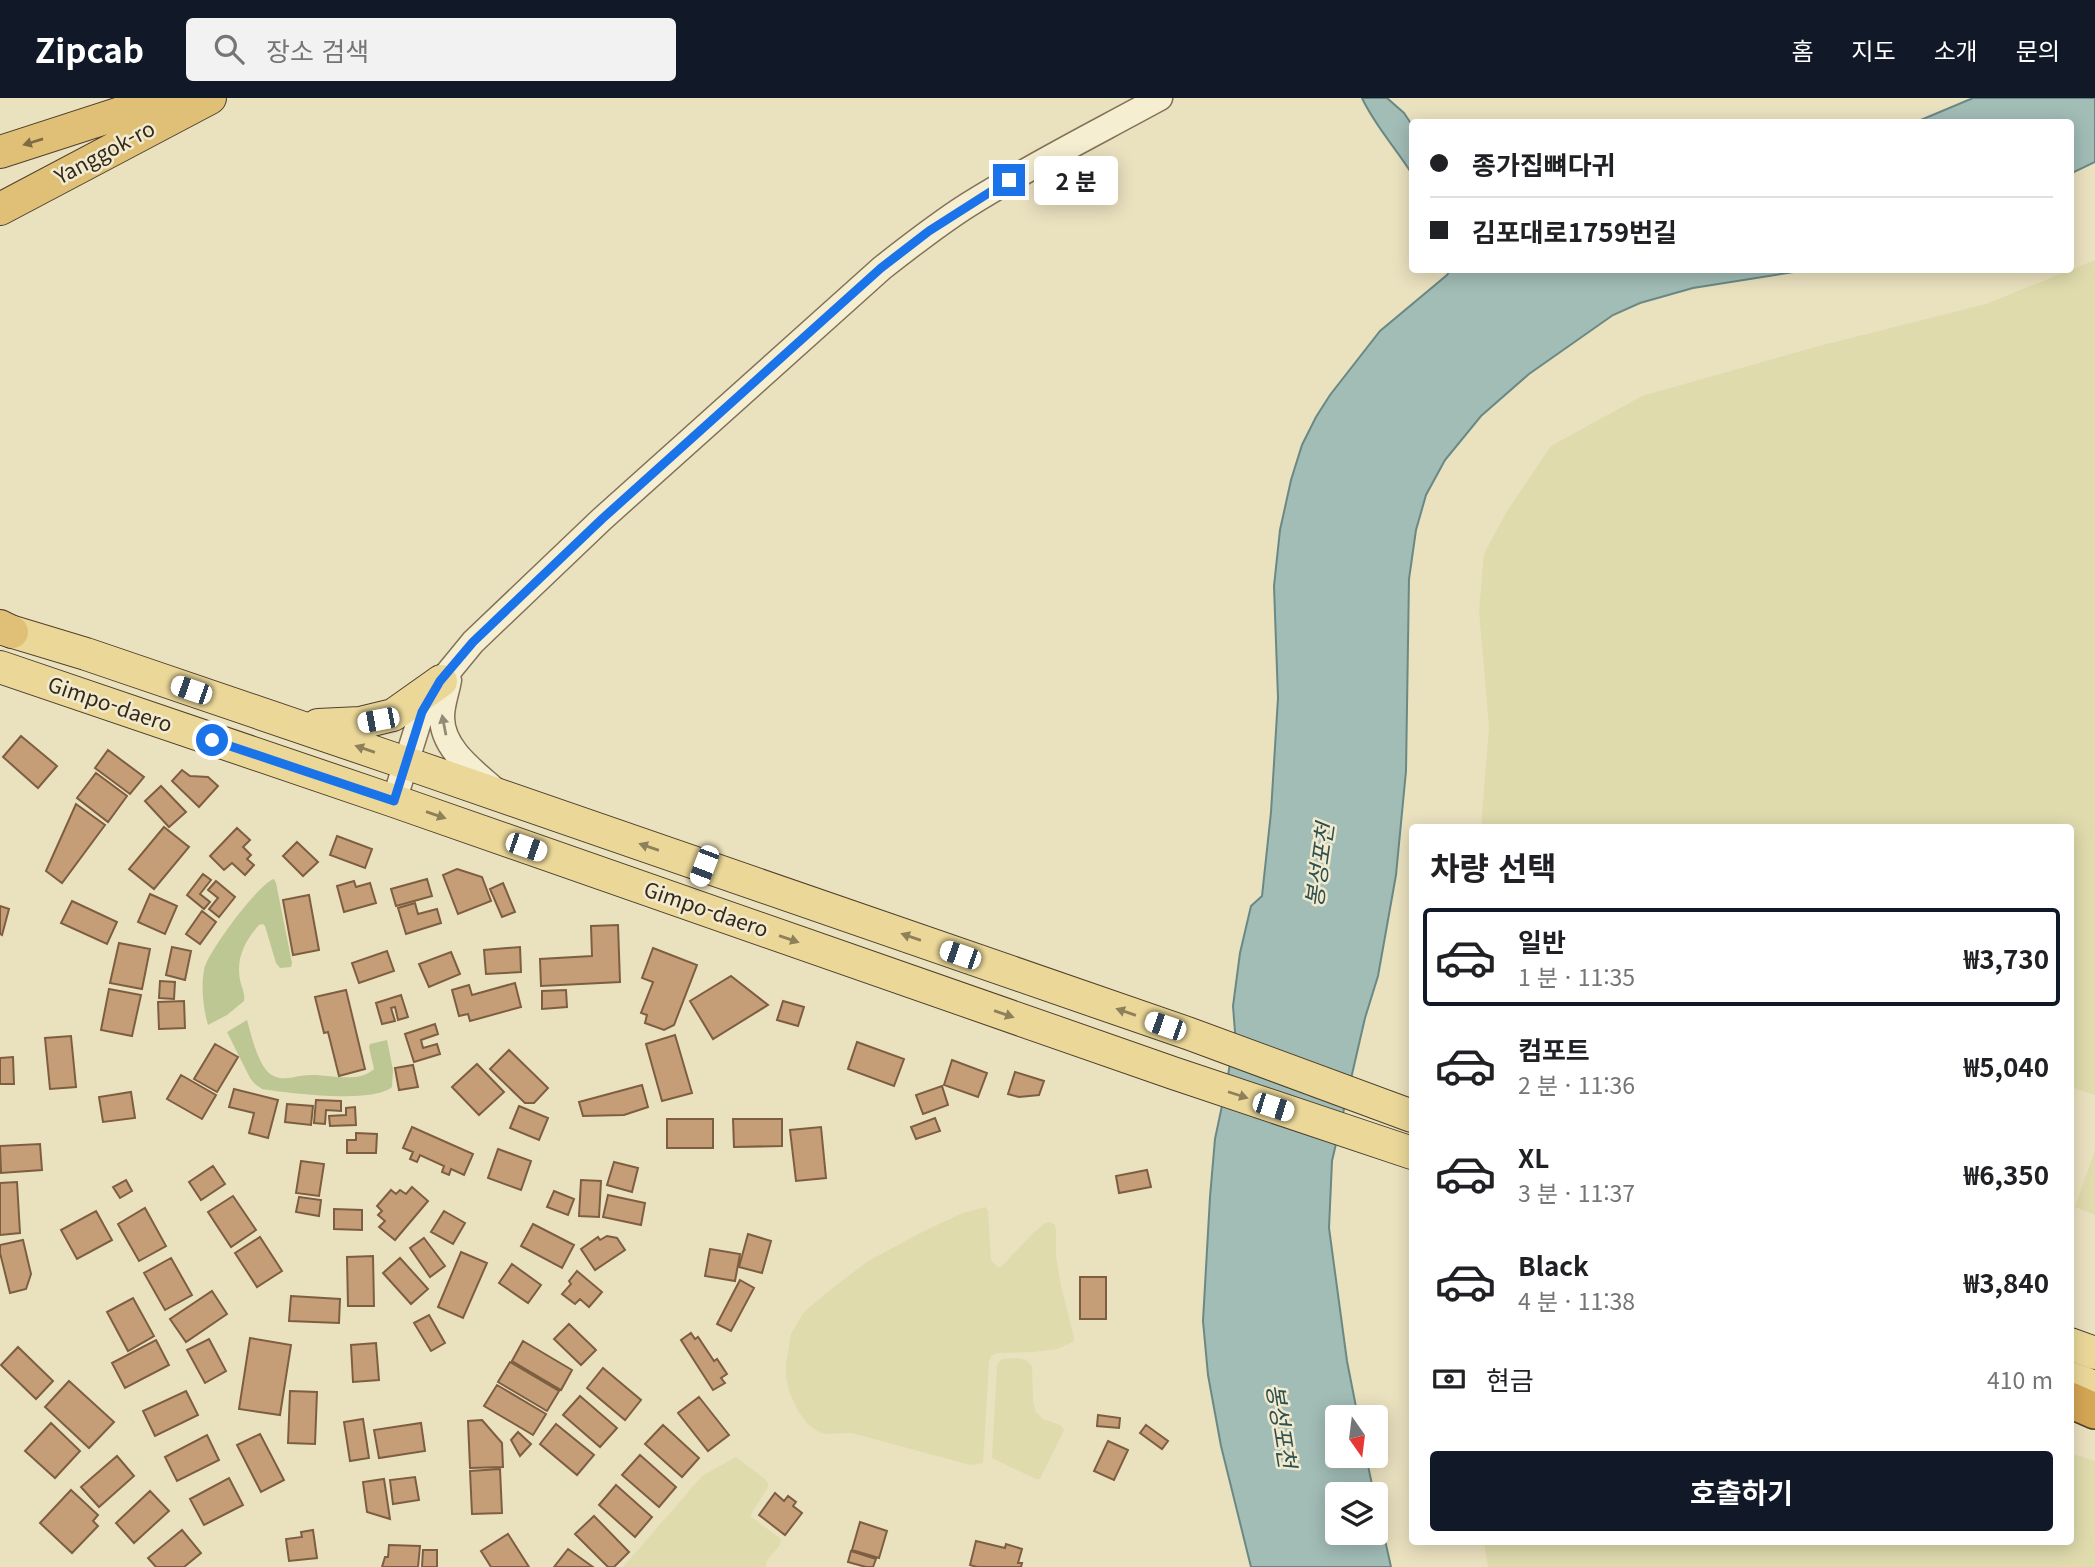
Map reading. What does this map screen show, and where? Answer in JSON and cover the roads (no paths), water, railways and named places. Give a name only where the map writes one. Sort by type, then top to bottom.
[{"type":"highway","name":"Yanggok-ro","points":[[0,187],[172,103],[210,98]]},
{"type":"highway","name":"Yanggok-ro","points":[[0,209],[172,103]]},
{"type":"highway","points":[[0,152],[172,103]]},
{"type":"highway","points":[[0,225],[172,103]]},
{"type":"highway","points":[[2074,1402],[2095,1411]]},
{"type":"main road","name":"Gimpo-daero","points":[[4,628],[310,730],[1190,1034],[1409,1114]]},
{"type":"main road","name":"Gimpo-daero","points":[[0,667],[394,801],[1173,1073],[1405,1150]]},
{"type":"main road","points":[[309,772],[310,730],[378,720],[393,715],[447,673]]},
{"type":"main road","points":[[690,904],[704,866]]},
{"type":"main road","points":[[2074,1345],[2095,1353]]},
{"type":"main road","points":[[2074,1379],[2095,1387]]},
{"type":"street","points":[[394,801],[422,712],[447,673],[473,642],[602,519],[881,268],[929,231],[1030,168],[1160,98]]},
{"type":"street","points":[[447,673],[442,709],[445,733],[463,761],[500,796]]},
{"type":"water","points":[[1362,98],[1387,98],[1404,113],[1409,120],[1409,170]]},
{"type":"water","points":[[1973,98],[2095,98],[2095,162],[2074,172],[2074,119],[1923,119]]},
{"type":"water","name":"봉성포천","points":[[1448,273],[1787,273],[1693,288],[1640,303],[1613,315],[1529,374],[1481,416],[1445,460],[1426,495],[1416,530],[1409,579],[1406,771],[1396,875],[1378,976],[1365,1018],[1332,1161],[1329,1228],[1356,1405],[1325,1405],[1325,1468],[1369,1468],[1371,1482],[1325,1482],[1325,1545],[1386,1545],[1391,1567],[1251,1567],[1221,1446],[1208,1375],[1203,1321],[1215,1139],[1235,1032],[1233,1006],[1240,953],[1251,906],[1262,896],[1271,812],[1278,698],[1274,586],[1280,530],[1302,445],[1316,417],[1380,331]]}]
